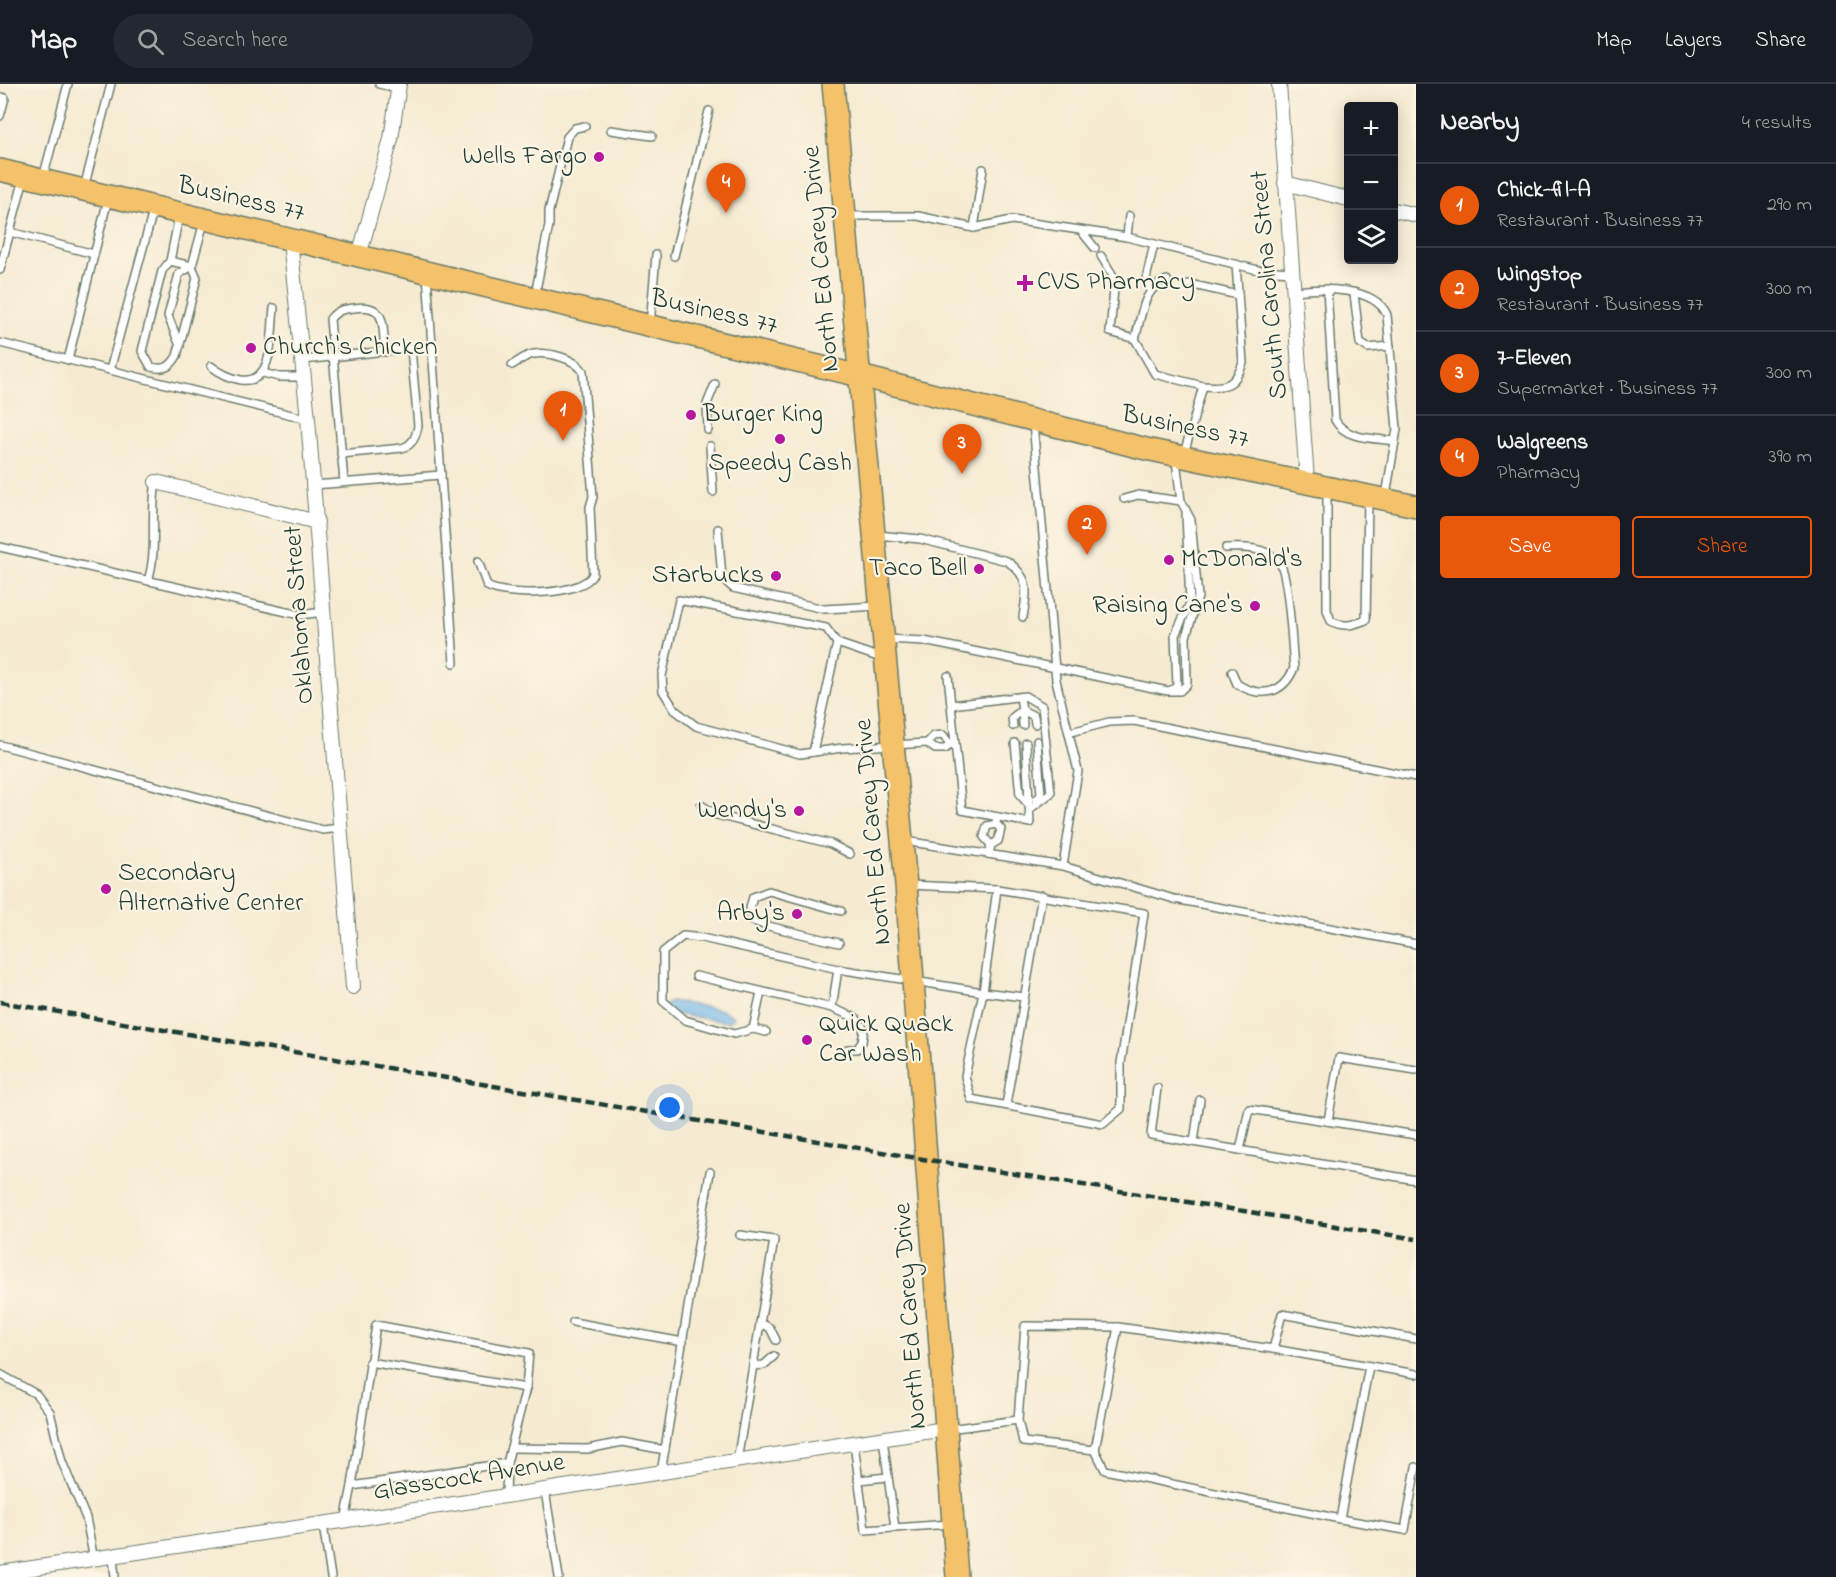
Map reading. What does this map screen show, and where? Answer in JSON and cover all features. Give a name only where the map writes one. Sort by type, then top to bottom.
[{"type":"main road","name":"North Ed Carey Drive","points":[[833,84],[906,885],[957,1577]]},
{"type":"main road","name":"Business 77","points":[[0,170],[650,325],[1180,456],[1317,483],[1416,506]]},
{"type":"street","name":"South Carolina Street","points":[[1279,84],[1292,272],[1317,483]]},
{"type":"street","points":[[359,256],[391,139],[399,86]]},
{"type":"street","points":[[1285,183],[1344,198]]},
{"type":"street","points":[[1398,211],[1416,215]]},
{"type":"street","name":"Oklahoma Street","points":[[290,240],[314,485],[353,987]]},
{"type":"street","points":[[156,482],[317,522]]},
{"type":"street","name":"Glasscock Avenue","points":[[0,1574],[945,1429]]},
{"type":"lane","points":[[0,270],[10,232],[68,84]]},
{"type":"lane","points":[[84,190],[111,84]]},
{"type":"lane","points":[[380,84],[399,86]]},
{"type":"lane","points":[[0,97],[5,98],[0,116]]},
{"type":"lane","points":[[674,256],[709,111]]},
{"type":"lane","points":[[535,298],[549,225],[549,211],[567,137],[575,128],[585,126]]},
{"type":"lane","points":[[611,130],[652,136]]},
{"type":"lane","points":[[974,228],[983,170]]},
{"type":"lane","points":[[68,360],[108,196]]},
{"type":"lane","points":[[110,370],[154,207]]},
{"type":"lane","points":[[180,214],[170,261],[162,271],[142,351],[151,367],[163,369],[171,365],[180,346],[197,278],[192,266],[205,220]]},
{"type":"lane","points":[[846,216],[918,216],[974,228],[1012,220],[1127,237],[1258,270],[1292,272]]},
{"type":"lane","points":[[1127,237],[1129,216]]},
{"type":"lane","points":[[10,232],[94,254]]},
{"type":"lane","points":[[1082,232],[1095,248]]},
{"type":"lane","points":[[1150,289],[1146,279],[1154,244]]},
{"type":"lane","points":[[650,325],[656,255]]},
{"type":"lane","points":[[1101,256],[1115,279],[1110,332],[1135,339],[1155,374],[1203,386],[1222,387],[1238,378],[1243,363],[1236,264]]},
{"type":"lane","points":[[170,261],[192,266]]},
{"type":"lane","points":[[180,346],[168,316],[179,274],[192,266]]},
{"type":"lane","points":[[426,272],[454,663]]},
{"type":"lane","points":[[1135,339],[1150,289],[1155,284],[1167,280]]},
{"type":"lane","points":[[1189,284],[1238,295]]},
{"type":"lane","points":[[1327,289],[1335,420],[1341,430],[1352,435],[1395,441]]},
{"type":"lane","points":[[1294,291],[1327,289],[1370,297],[1383,304],[1387,315],[1397,429],[1376,497],[1366,620],[1353,626],[1338,625],[1331,621],[1327,610],[1317,483]]},
{"type":"lane","points":[[1354,294],[1360,343],[1368,348],[1390,346]]},
{"type":"lane","points":[[344,482],[330,319],[341,309],[369,306],[380,314],[385,352]]},
{"type":"lane","points":[[211,366],[226,376],[243,381],[256,379],[263,373],[268,353],[273,308]]},
{"type":"lane","points":[[0,343],[308,419]]},
{"type":"lane","points":[[303,360],[432,346]]},
{"type":"lane","points":[[341,454],[402,448],[408,446],[415,438],[418,426],[411,349]]},
{"type":"lane","points":[[478,561],[487,585],[494,590],[507,592],[580,587],[591,579],[593,574],[590,507],[593,497],[583,371],[573,362],[547,355],[533,354],[512,364]]},
{"type":"lane","points":[[263,373],[279,377],[304,377]]},
{"type":"lane","points":[[708,430],[707,404],[715,384]]},
{"type":"lane","points":[[952,743],[945,749],[935,749],[927,743],[894,747],[842,748],[800,754],[696,726],[675,710],[663,691],[662,676],[679,600],[826,628],[837,643],[885,649],[924,641],[1056,670],[1168,691],[1180,691],[1187,684],[1186,637],[1198,597],[1191,520],[1181,501],[1180,456],[1203,386]]},
{"type":"lane","points":[[1032,420],[1056,670],[1078,771],[1063,866]]},
{"type":"lane","points":[[710,446],[713,492]]},
{"type":"lane","points":[[314,485],[441,475]]},
{"type":"lane","points":[[148,581],[153,563],[152,505],[156,482]]},
{"type":"lane","points":[[1124,499],[1138,495],[1181,501]]},
{"type":"lane","points":[[1168,691],[1177,687],[1175,635],[1190,603],[1186,514]]},
{"type":"lane","points":[[718,529],[722,578],[733,588],[824,609],[882,606]]},
{"type":"lane","points":[[875,534],[920,539],[1007,561],[1019,569],[1024,578],[1027,591],[1023,617]]},
{"type":"lane","points":[[0,547],[300,615],[323,612]]},
{"type":"lane","points":[[1226,548],[1256,550],[1269,554],[1284,569],[1294,668],[1290,678],[1282,685],[1272,691],[1259,694],[1237,684],[1232,672]]},
{"type":"lane","points":[[813,752],[837,643]]},
{"type":"lane","points":[[948,676],[952,743],[962,810],[996,820],[1030,823],[1026,742]]},
{"type":"lane","points":[[951,705],[1025,696],[1042,706],[1051,793],[1030,808]]},
{"type":"lane","points":[[1020,697],[1023,725]]},
{"type":"lane","points":[[1022,710],[1034,716],[1035,724]]},
{"type":"lane","points":[[1013,726],[1012,718],[1022,710]]},
{"type":"lane","points":[[1071,732],[1109,722],[1134,721],[1416,777]]},
{"type":"lane","points":[[1030,808],[1041,795],[1037,741]]},
{"type":"lane","points":[[1015,743],[1020,795],[1030,808]]},
{"type":"lane","points":[[0,745],[323,830],[340,828]]},
{"type":"lane","points":[[701,805],[717,815],[831,844],[850,854]]},
{"type":"lane","points":[[991,845],[984,837],[987,826],[996,820]]},
{"type":"lane","points":[[989,854],[991,845],[998,841],[1001,829],[996,820]]},
{"type":"lane","points":[[902,840],[1063,866],[1174,899],[1416,944]]},
{"type":"lane","points":[[906,885],[997,889],[1144,913],[1121,1063],[1121,1109],[1103,1124],[971,1099],[965,1076],[983,992],[997,889]]},
{"type":"lane","points":[[840,943],[764,925],[753,921],[749,912],[753,897],[761,892],[769,891],[841,911]]},
{"type":"lane","points":[[1006,1105],[1042,895]]},
{"type":"lane","points":[[766,1032],[753,1029],[734,1034],[685,1020],[663,1001],[663,952],[683,936],[702,938],[837,969],[1024,997]]},
{"type":"lane","points":[[832,1008],[837,969]]},
{"type":"lane","points":[[696,976],[832,1008],[856,1018],[864,1029],[862,1042],[857,1049],[848,1049]]},
{"type":"lane","points":[[753,1029],[762,992]]},
{"type":"lane","points":[[1328,1121],[1339,1058],[1416,1070]]},
{"type":"lane","points":[[1157,1088],[1151,1135],[1416,1180]]},
{"type":"lane","points":[[1194,1142],[1200,1100]]},
{"type":"lane","points":[[1240,1150],[1249,1109],[1416,1135]]},
{"type":"lane","points":[[662,1473],[710,1172]]},
{"type":"lane","points":[[737,1461],[774,1240],[740,1235]]},
{"type":"lane","points":[[1273,1349],[1282,1314],[1416,1339]]},
{"type":"lane","points":[[573,1322],[682,1342]]},
{"type":"lane","points":[[760,1323],[770,1328],[776,1340]]},
{"type":"lane","points":[[345,1521],[376,1325],[529,1353],[526,1388],[507,1463],[506,1497]]},
{"type":"lane","points":[[1095,1450],[1023,1442],[1018,1420],[1024,1326],[1118,1328],[1273,1349],[1416,1374]]},
{"type":"lane","points":[[1118,1328],[1095,1450],[1105,1470],[1340,1519],[1405,1530],[1416,1467]]},
{"type":"lane","points":[[753,1366],[764,1365],[774,1356]]},
{"type":"lane","points":[[369,1362],[526,1388]]},
{"type":"lane","points":[[1340,1519],[1369,1366]]},
{"type":"lane","points":[[0,1374],[36,1394],[50,1412],[62,1462],[86,1518],[94,1560]]},
{"type":"lane","points":[[945,1429],[1018,1420]]},
{"type":"lane","points":[[883,1439],[895,1528]]},
{"type":"lane","points":[[511,1448],[588,1449],[622,1442],[665,1450]]},
{"type":"lane","points":[[854,1443],[865,1530],[953,1524]]},
{"type":"lane","points":[[352,1486],[507,1463]]},
{"type":"lane","points":[[858,1480],[888,1477]]},
{"type":"lane","points":[[545,1491],[559,1577]]},
{"type":"lane","points":[[324,1525],[331,1577]]},
{"type":"lane","points":[[113,1557],[115,1577]]},
{"type":"water","points":[[672,1001],[722,1010],[734,1017],[728,1022],[669,1013],[662,1007]]},
{"type":"railway","points":[[0,1002],[929,1160],[1416,1239]]},
{"type":"place","name":"Wells Fargo","points":[[599,157]]},
{"type":"place","name":"Walgreens","points":[[726,213]]},
{"type":"place","name":"CVS Pharmacy","points":[[1025,283]]},
{"type":"place","name":"Church's Chicken","points":[[251,348]]},
{"type":"place","name":"Burger King","points":[[691,415]]},
{"type":"place","name":"Speedy Cash","points":[[780,439]]},
{"type":"place","name":"Chick-fil-A","points":[[563,441]]},
{"type":"place","name":"7-Eleven","points":[[962,474]]},
{"type":"place","name":"Wingstop","points":[[1087,555]]},
{"type":"place","name":"McDonald's","points":[[1169,560]]},
{"type":"place","name":"Taco Bell","points":[[979,569]]},
{"type":"place","name":"Starbucks","points":[[776,576]]},
{"type":"place","name":"Raising Cane's","points":[[1255,606]]},
{"type":"place","name":"Wendy's","points":[[799,811]]},
{"type":"place","name":"Secondary Alternative Center","points":[[106,889]]},
{"type":"place","name":"Arby's","points":[[797,914]]},
{"type":"place","name":"Quick Quack Car Wash","points":[[807,1040]]}]
